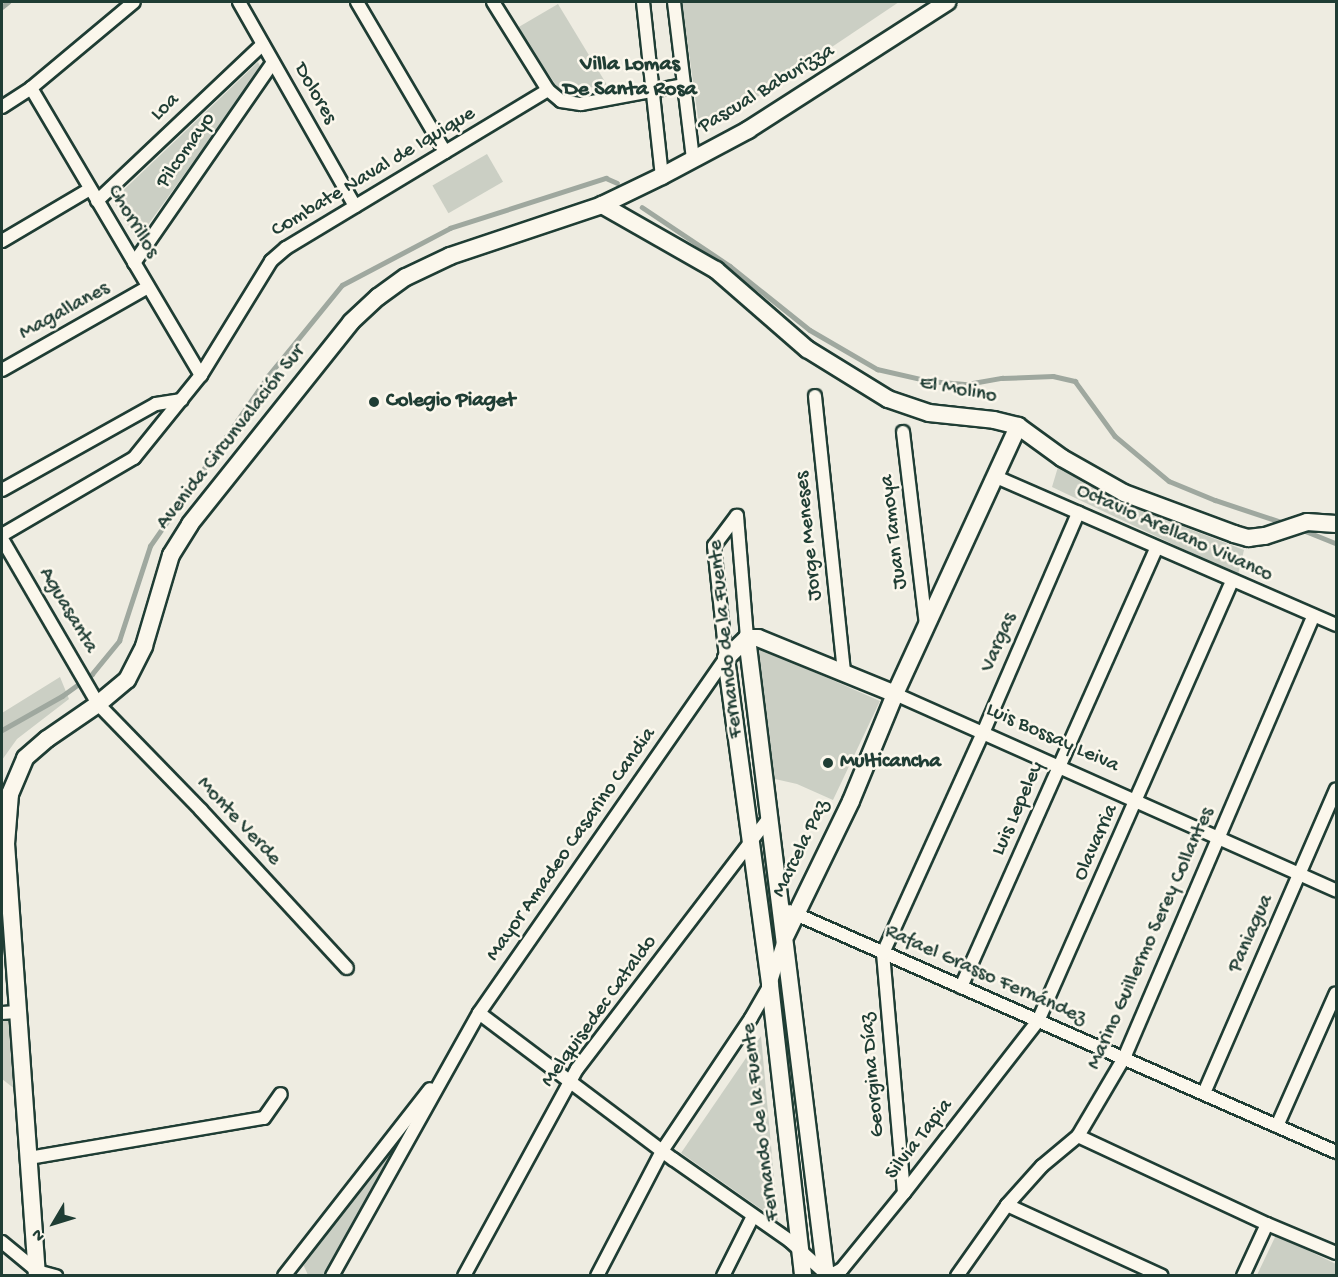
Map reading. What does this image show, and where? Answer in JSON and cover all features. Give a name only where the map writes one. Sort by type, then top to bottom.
[{"type":"street","points":[[2,107],[31,88],[134,2]]},
{"type":"street","name":"Dolores","points":[[238,2],[355,206]]},
{"type":"street","points":[[357,2],[446,152]]},
{"type":"street","points":[[493,2],[548,90],[561,101],[581,104],[684,85]]},
{"type":"street","points":[[643,2],[662,176]]},
{"type":"street","points":[[674,2],[693,160]]},
{"type":"street","name":"Pascual Baburizza","points":[[602,205],[693,160],[806,94],[947,2]]},
{"type":"street","name":"Loa","points":[[97,201],[262,44]]},
{"type":"street","name":"Pilcomayo","points":[[134,263],[273,62]]},
{"type":"street","name":"Chorrillos","points":[[31,88],[201,375]]},
{"type":"street","name":"Combate Naval de Iquique","points":[[2,537],[134,458],[201,375],[271,261],[286,248],[548,90]]},
{"type":"street","points":[[2,242],[90,189]]},
{"type":"street","name":"El Molino","points":[[602,205],[716,270],[807,349],[888,399],[929,413],[994,420],[1018,426],[1062,458],[1124,493],[1248,538],[1297,524],[1336,524]]},
{"type":"street","name":"Avenida Circunvalación Sur","points":[[37,1273],[28,1158],[10,1012],[4,840],[5,799],[25,758],[46,739],[98,704],[127,680],[144,646],[171,555],[190,524],[351,322],[378,297],[415,273],[450,256],[602,205]]},
{"type":"street","name":"Magallanes","points":[[2,370],[148,287]]},
{"type":"street","name":"Jorge Meneses","points":[[814,396],[844,672]]},
{"type":"street","points":[[2,490],[156,404],[182,400]]},
{"type":"street","name":"Marcela Paz","points":[[789,911],[851,801],[895,694],[1018,426]]},
{"type":"street","name":"Juan Tamoya","points":[[903,432],[926,628]]},
{"type":"street","name":"Octavio Arellano Vivanco","points":[[996,477],[1232,582],[1336,625]]},
{"type":"street","name":"Vargas","points":[[883,953],[983,733],[1078,513]]},
{"type":"street","name":"Fernando de la Fuente","points":[[803,1275],[770,984],[726,658],[714,546],[737,516],[747,638],[771,816],[789,911],[784,939],[826,1275]]},
{"type":"street","name":"Aguasanta","points":[[2,537],[98,704]]},
{"type":"street","name":"Luis Lepeley","points":[[961,987],[1156,548]]},
{"type":"street","name":"Olavarria","points":[[1038,1021],[1232,582]]},
{"type":"street","name":"Marino Guillermo Serey Collantes","points":[[957,1275],[1007,1205],[1042,1166],[1078,1136],[1124,1058],[1313,616]]},
{"type":"street","points":[[726,658],[747,638]]},
{"type":"street","name":"Luis Bossay Leiva","points":[[747,638],[758,638],[844,672],[1336,890]]},
{"type":"street","name":"Mayor Amadeo Casarino Candia","points":[[332,1275],[479,1013],[726,658]]},
{"type":"street","name":"Monte Verde","points":[[98,704],[201,810],[346,968]]},
{"type":"street","name":"Paniagua","points":[[1204,1094],[1336,789]]},
{"type":"street","name":"Melquisedec Cataldo","points":[[464,1275],[570,1081],[771,816]]},
{"type":"street","name":"Rafael Grasso Fernández","points":[[789,911],[1336,1152]]},
{"type":"street","points":[[597,1275],[662,1151],[752,1018],[770,984],[784,939]]},
{"type":"street","name":"Georgina Díaz","points":[[883,953],[904,1193]]},
{"type":"street","points":[[1277,1126],[1336,993]]},
{"type":"street","points":[[479,1013],[662,1151],[800,1250],[826,1275]]},
{"type":"street","name":"Silvia Tapia","points":[[826,1275],[842,1269],[1038,1021]]},
{"type":"street","name":"Mayor Amadeo Casarino Candia","points":[[288,1274],[454,1057]]},
{"type":"street","points":[[28,1158],[264,1118],[281,1094]]},
{"type":"street","points":[[1078,1136],[1267,1224],[1336,1253]]},
{"type":"street","points":[[1007,1205],[1162,1275]]},
{"type":"street","points":[[723,1275],[753,1216]]},
{"type":"street","points":[[1243,1275],[1267,1224]]},
{"type":"street","points":[[2,1242],[37,1273],[56,1275]]},
{"type":"shaded area","points":[[682,2],[899,2],[729,116],[714,123],[705,124],[698,118]]},
{"type":"shaded area","points":[[558,4],[607,85],[567,91],[558,88],[517,28]]},
{"type":"shaded area","points":[[258,62],[261,68],[137,240],[113,200]]},
{"type":"shaded area","points":[[487,154],[503,182],[448,213],[432,186]]},
{"type":"shaded area","points":[[1058,467],[1132,507],[1244,550],[1238,575],[1052,487]]},
{"type":"shaded area","points":[[757,647],[880,701],[833,800],[797,784],[775,779]]},
{"type":"shaded area","points":[[60,677],[69,699],[17,739],[2,760],[2,713]]},
{"type":"shaded area","points":[[2,1019],[16,1019],[20,1093],[2,1079]]},
{"type":"shaded area","points":[[761,1036],[778,1221],[681,1153]]},
{"type":"shaded area","points":[[399,1139],[325,1275],[308,1275],[302,1262]]},
{"type":"shaded area","points":[[1276,1235],[1336,1264],[1336,1275],[1257,1275]]},
{"type":"waterway","points":[[2,7],[8,2]]},
{"type":"waterway","points":[[2,730],[62,696],[92,674],[119,641],[150,546],[268,376],[342,285],[450,228],[606,178],[617,183]]},
{"type":"waterway","points":[[642,207],[730,266],[810,330],[877,369],[930,381],[967,384],[1002,378],[1053,376],[1075,381],[1115,436],[1169,481],[1215,500],[1284,523]]},
{"type":"waterway","points":[[1303,530],[1336,543]]},
{"type":"place","name":"Colegio Piaget","points":[[374,402]]},
{"type":"place","name":"Multicancha","points":[[828,763]]},
{"type":"district","name":"Villa Lomas De Santa Rosa","points":[[630,78]]}]
